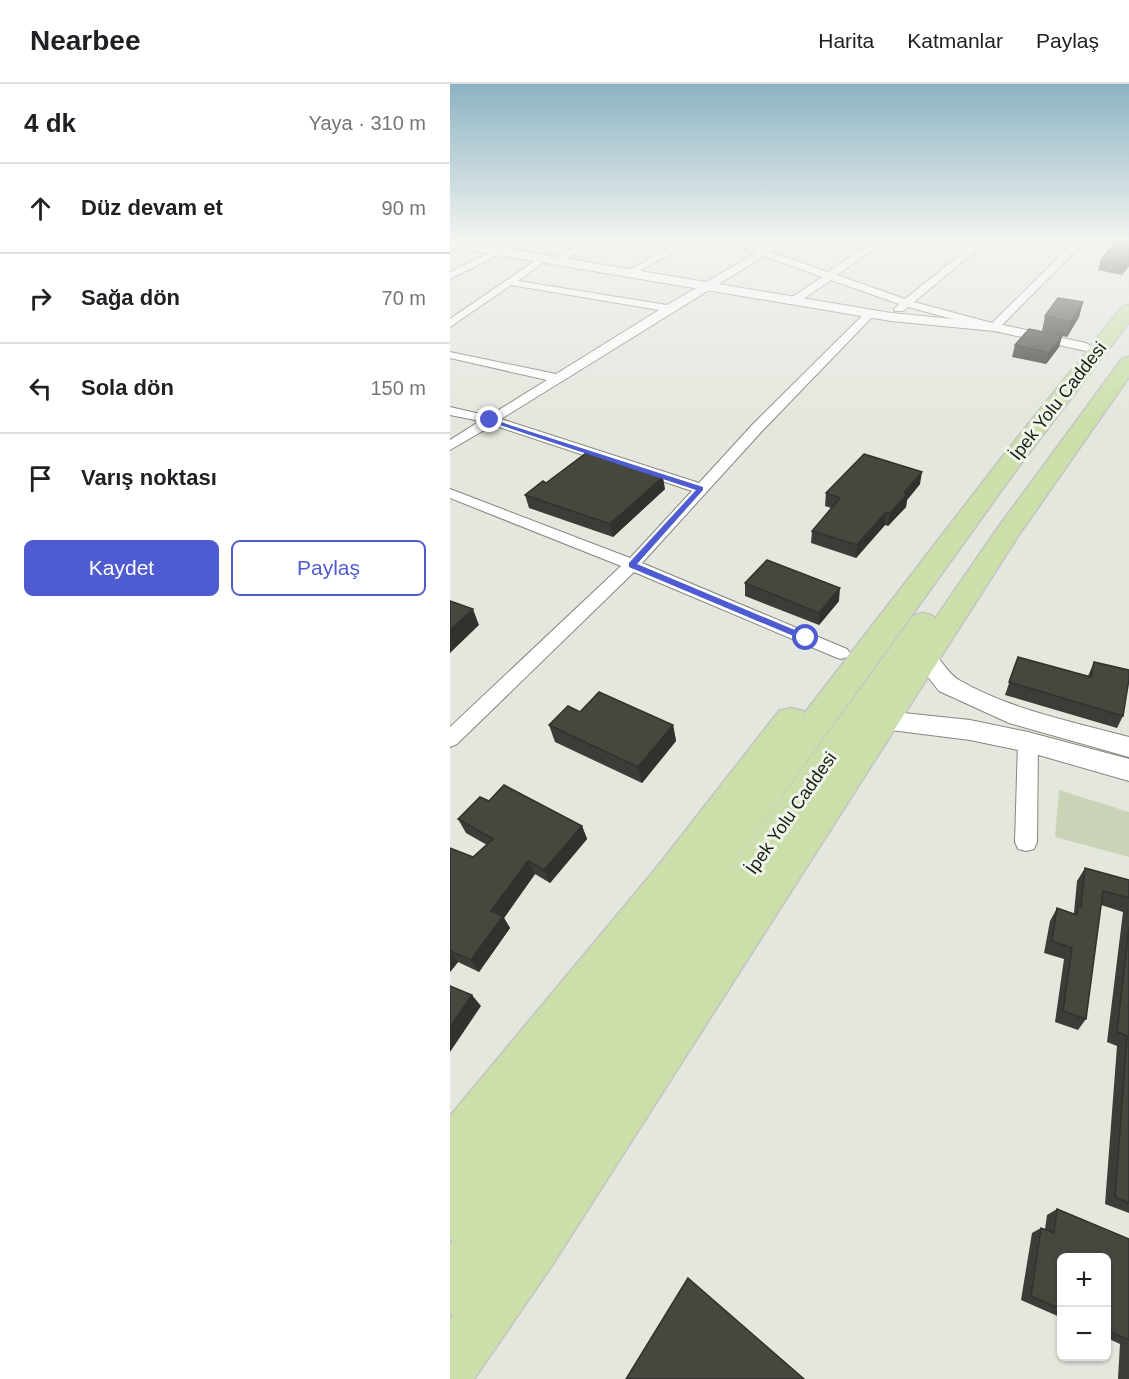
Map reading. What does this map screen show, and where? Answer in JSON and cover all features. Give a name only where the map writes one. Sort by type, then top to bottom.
[{"type":"highway","points":[[450,1153],[672,878],[841,653],[1123,299]]},
{"type":"highway","name":"İpek Yolu Caddesi","points":[[450,1215],[1011,461],[1129,310]]},
{"type":"highway","name":"İpek Yolu Caddesi","points":[[450,1288],[741,885],[929,615],[1129,337]]},
{"type":"highway","points":[[450,1365],[533,1249],[1006,536],[1129,363]]},
{"type":"street","points":[[450,324],[485,299]]},
{"type":"street","points":[[613,299],[670,309]]},
{"type":"street","points":[[450,446],[686,299]]},
{"type":"street","points":[[779,299],[891,317],[994,327]]},
{"type":"street","points":[[792,302],[796,299]]},
{"type":"street","points":[[895,299],[994,327],[1086,347]]},
{"type":"street","points":[[891,317],[910,299]]},
{"type":"street","points":[[994,327],[1022,299]]},
{"type":"street","points":[[450,738],[632,565],[758,427],[870,314]]},
{"type":"street","points":[[450,355],[557,378]]},
{"type":"street","points":[[450,411],[490,420],[701,489]]},
{"type":"street","points":[[450,493],[632,565],[841,653]]},
{"type":"street","points":[[926,658],[948,685],[1018,716],[1129,747]]},
{"type":"street","points":[[884,721],[970,730],[1028,742],[1129,770]]},
{"type":"street","points":[[1026,842],[1028,742]]},
{"type":"green space","points":[[1059,790],[1129,812],[1129,857],[1055,837]]},
{"type":"building","points":[[1057,299],[1083,302],[1071,322],[1045,316]]},
{"type":"building","points":[[1029,329],[1062,336],[1049,353],[1015,345]]},
{"type":"building","points":[[586,453],[663,477],[610,524],[525,495],[543,481],[546,483]]},
{"type":"building","points":[[864,454],[922,472],[904,493],[907,494],[890,513],[886,512],[857,545],[812,531],[840,498],[826,493]]},
{"type":"building","points":[[767,560],[840,588],[819,613],[745,583]]},
{"type":"building","points":[[450,601],[473,609],[450,630]]},
{"type":"building","points":[[1018,657],[1091,677],[1094,662],[1129,670],[1123,716],[1009,682]]},
{"type":"building","points":[[599,692],[673,725],[638,767],[549,725],[568,706],[580,712]]},
{"type":"building","points":[[504,785],[582,826],[544,870],[528,861],[491,911],[503,916],[471,960],[450,951],[450,848],[473,857],[493,839],[458,819],[480,797],[489,801]]},
{"type":"building","points":[[1085,868],[1129,880],[1129,898],[1103,891],[1086,1019],[1063,1011],[1072,948],[1052,941],[1057,908],[1077,915],[1078,906],[1081,907]]},
{"type":"building","points":[[1129,927],[1129,1203],[1115,1197],[1127,1036],[1117,1032]]},
{"type":"building","points":[[450,986],[472,995],[450,1027]]},
{"type":"building","points":[[1057,1209],[1129,1239],[1129,1340],[1111,1332],[1111,1253],[1057,1253],[1057,1308],[1031,1296],[1041,1228],[1054,1233]]},
{"type":"building","points":[[688,1278],[804,1379],[626,1379]]},
{"type":"route","points":[[490,420],[701,489],[632,565],[806,638]]}]
